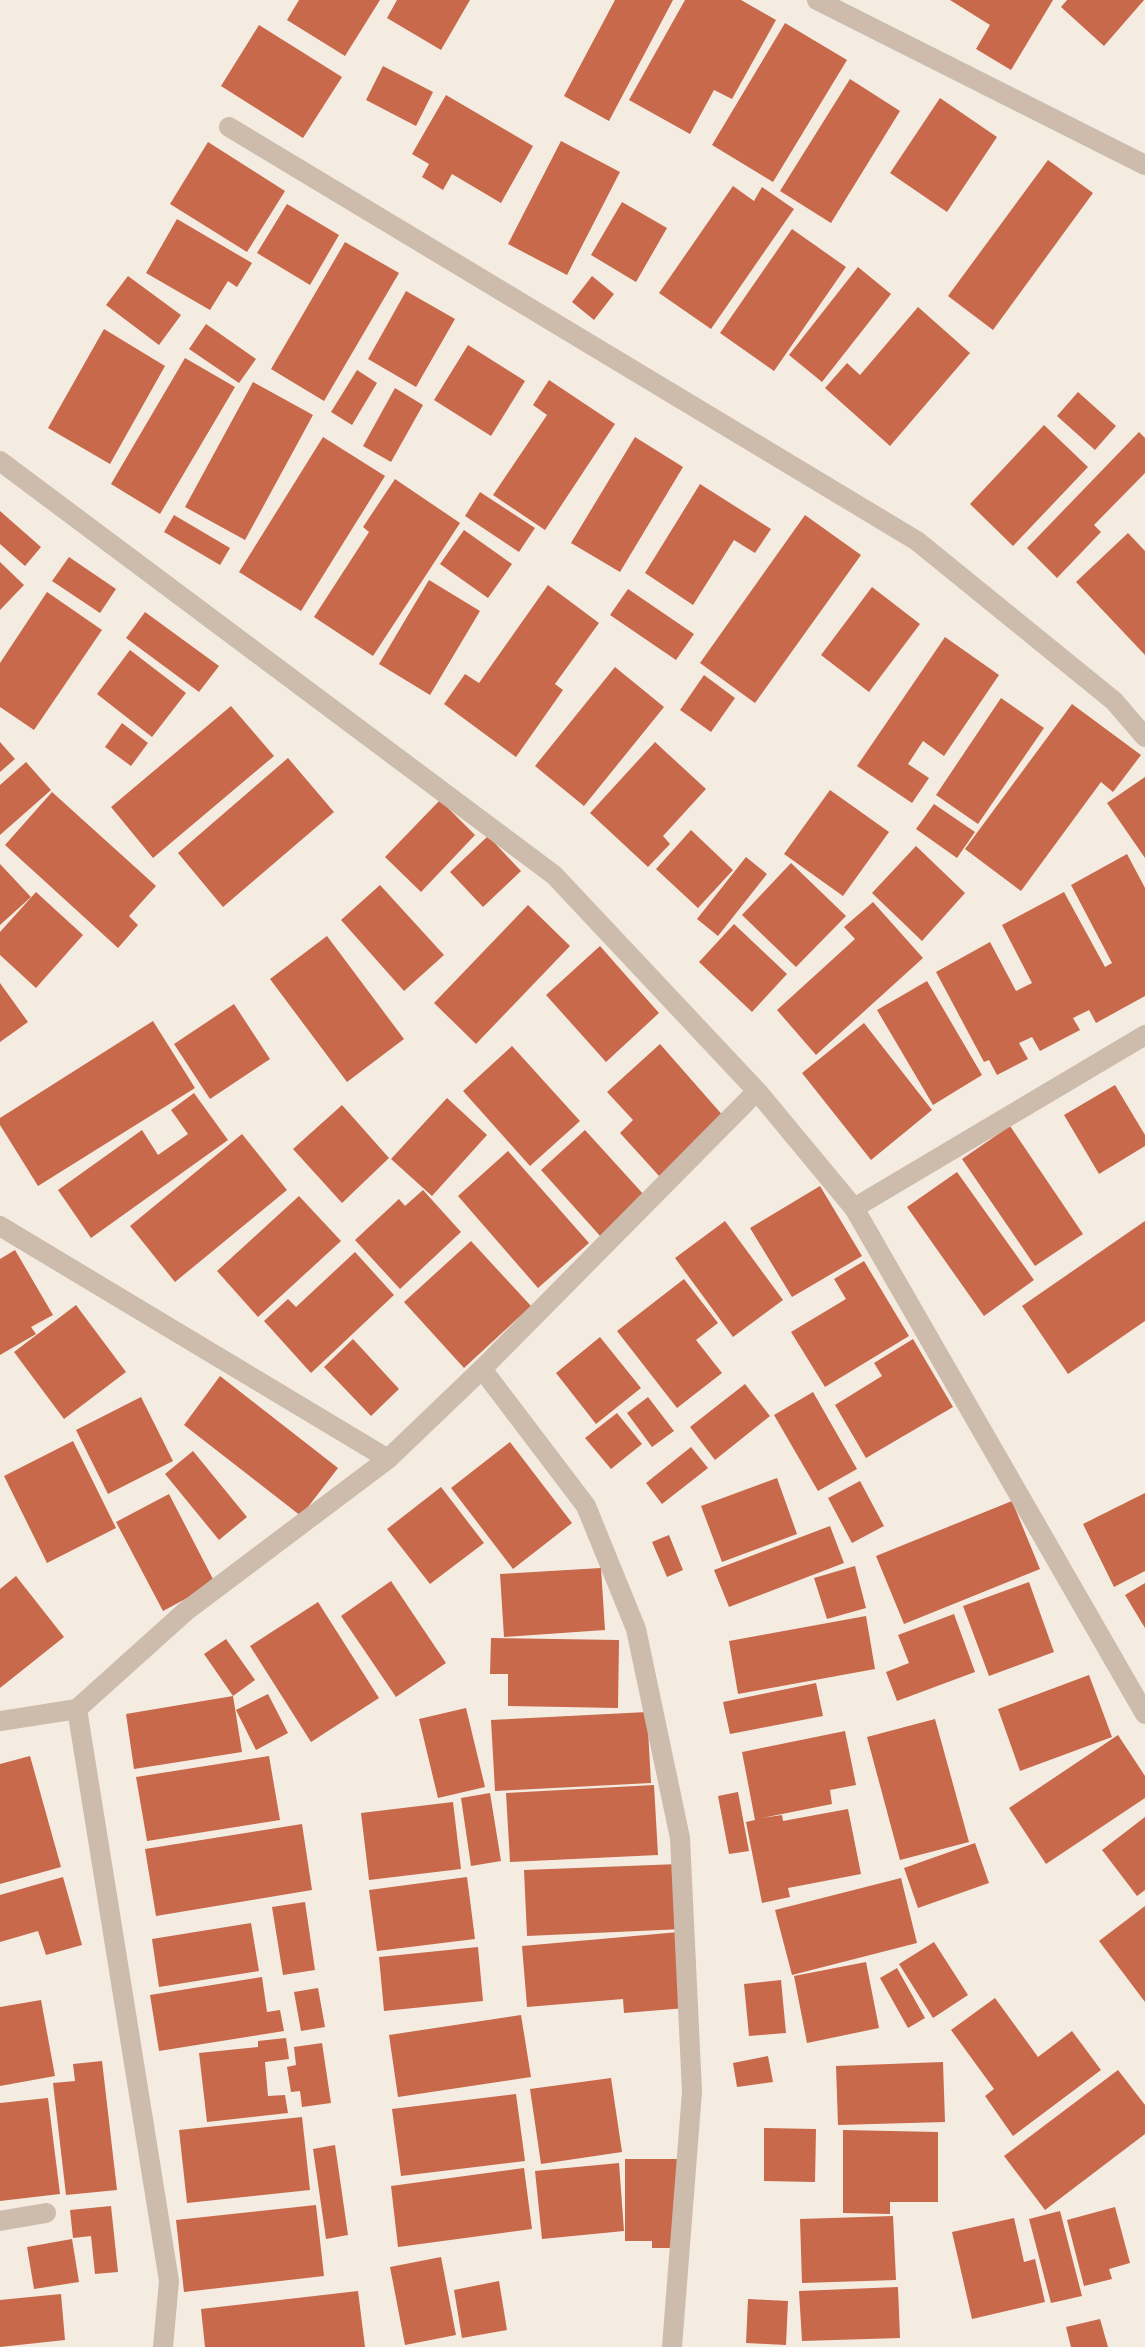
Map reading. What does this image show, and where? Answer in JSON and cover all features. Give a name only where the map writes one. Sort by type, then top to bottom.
[{"type":"street","points":[[817,0],[1145,165]]},
{"type":"street","points":[[229,127],[917,541],[1114,701],[1145,737]]},
{"type":"street","points":[[0,461],[554,875],[757,1091],[854,1208],[1145,1714]]},
{"type":"street","points":[[854,1208],[1145,1035]]},
{"type":"street","points":[[0,1721],[77,1709],[186,1611],[388,1459],[482,1369],[757,1091]]},
{"type":"street","points":[[0,1226],[388,1459]]},
{"type":"street","points":[[482,1369],[586,1506],[636,1629],[680,1838],[692,2092],[672,2347]]},
{"type":"street","points":[[77,1709],[169,2281],[163,2347]]},
{"type":"street","points":[[0,2221],[46,2213]]},
{"type":"building","points":[[299,0],[380,0],[345,56],[287,20]]},
{"type":"building","points":[[397,0],[470,0],[441,50],[387,18]]},
{"type":"building","points":[[615,0],[673,0],[609,121],[564,96]]},
{"type":"building","points":[[685,0],[741,0],[776,20],[732,99],[714,90],[690,134],[629,100]]},
{"type":"building","points":[[950,0],[1053,0],[1011,70],[976,49],[990,25]]},
{"type":"building","points":[[1067,0],[1144,0],[1104,46],[1061,7]]},
{"type":"building","points":[[785,23],[847,60],[773,182],[712,145]]},
{"type":"building","points":[[259,25],[342,77],[303,138],[221,86]]},
{"type":"building","points":[[383,66],[433,92],[416,126],[366,100]]},
{"type":"building","points":[[850,79],[900,111],[831,223],[780,191]]},
{"type":"building","points":[[446,95],[533,146],[501,203],[452,174],[443,190],[422,177],[429,164],[412,154]]},
{"type":"building","points":[[940,98],[997,137],[947,212],[890,173]]},
{"type":"building","points":[[561,141],[620,172],[567,275],[508,244]]},
{"type":"building","points":[[208,142],[285,191],[247,252],[170,204]]},
{"type":"building","points":[[1048,160],[1093,193],[993,330],[948,296]]},
{"type":"building","points":[[733,186],[754,201],[762,187],[794,209],[711,329],[659,293]]},
{"type":"building","points":[[622,202],[667,228],[636,282],[591,255]]},
{"type":"building","points":[[287,204],[339,235],[310,285],[257,253]]},
{"type":"building","points":[[177,219],[252,263],[237,287],[228,281],[210,310],[146,273]]},
{"type":"building","points":[[792,229],[846,267],[774,371],[720,333]]},
{"type":"building","points":[[345,242],[399,273],[324,401],[271,369]]},
{"type":"building","points":[[858,267],[891,294],[822,382],[789,355]]},
{"type":"building","points":[[128,276],[181,315],[159,345],[106,305]]},
{"type":"building","points":[[592,276],[614,294],[594,320],[572,302]]},
{"type":"building","points":[[406,291],[455,319],[416,387],[368,359]]},
{"type":"building","points":[[918,307],[970,353],[890,446],[825,388],[847,363],[860,375]]},
{"type":"building","points":[[206,324],[256,359],[239,383],[189,349]]},
{"type":"building","points":[[104,329],[165,366],[110,464],[48,428]]},
{"type":"building","points":[[468,345],[525,381],[491,436],[434,400]]},
{"type":"building","points":[[185,358],[235,387],[160,514],[111,484]]},
{"type":"building","points":[[357,370],[377,383],[352,425],[331,412]]},
{"type":"building","points":[[549,380],[615,424],[545,530],[493,495],[547,415],[533,405]]},
{"type":"building","points":[[253,382],[313,415],[245,540],[185,507]]},
{"type":"building","points":[[395,388],[423,405],[391,462],[363,446]]},
{"type":"building","points":[[1078,392],[1116,426],[1095,450],[1057,416]]},
{"type":"building","points":[[1044,425],[1088,467],[1013,546],[970,504]]},
{"type":"building","points":[[1139,432],[1145,438],[1145,473],[1094,525],[1101,532],[1057,578],[1027,548]]},
{"type":"building","points":[[323,437],[385,476],[301,611],[239,572]]},
{"type":"building","points":[[635,437],[683,467],[620,572],[571,543]]},
{"type":"building","points":[[395,479],[460,523],[373,656],[314,617],[369,532],[363,527]]},
{"type":"building","points":[[700,484],[771,529],[755,553],[734,540],[693,605],[645,573]]},
{"type":"building","points":[[480,492],[535,528],[519,552],[465,516]]},
{"type":"building","points":[[0,511],[41,547],[25,566],[0,544]]},
{"type":"building","points":[[174,515],[230,548],[220,565],[164,532]]},
{"type":"building","points":[[805,515],[861,555],[755,703],[700,663]]},
{"type":"building","points":[[464,530],[512,564],[488,598],[440,564]]},
{"type":"building","points":[[1128,533],[1145,551],[1145,655],[1076,582]]},
{"type":"building","points":[[69,557],[116,589],[100,613],[52,581]]},
{"type":"building","points":[[0,562],[24,585],[0,610]]},
{"type":"building","points":[[429,580],[480,611],[430,695],[379,664]]},
{"type":"building","points":[[548,585],[599,623],[555,684],[563,690],[516,757],[444,704],[465,674],[479,683]]},
{"type":"building","points":[[872,587],[920,624],[869,692],[821,655]]},
{"type":"building","points":[[628,589],[694,634],[676,660],[610,615]]},
{"type":"building","points":[[47,592],[102,630],[34,730],[0,707],[0,663]]},
{"type":"building","points":[[145,612],[219,666],[199,692],[126,638]]},
{"type":"building","points":[[945,637],[999,675],[944,756],[923,741],[908,764],[929,778],[912,803],[857,766]]},
{"type":"building","points":[[130,650],[186,693],[152,737],[97,694]]},
{"type":"building","points":[[615,667],[664,707],[584,806],[535,766]]},
{"type":"building","points":[[704,675],[735,698],[711,732],[680,710]]},
{"type":"building","points":[[1001,698],[1044,728],[978,824],[936,795]]},
{"type":"building","points":[[1072,704],[1141,755],[1113,792],[1101,782],[1021,891],[965,849]]},
{"type":"building","points":[[231,706],[274,756],[153,858],[111,807]]},
{"type":"building","points":[[122,723],[148,743],[131,766],[105,747]]},
{"type":"building","points":[[0,742],[15,759],[0,772]]},
{"type":"building","points":[[655,742],[706,789],[663,836],[670,844],[648,867],[590,813]]},
{"type":"building","points":[[288,758],[334,812],[223,907],[178,853]]},
{"type":"building","points":[[26,762],[51,790],[0,835],[0,785]]},
{"type":"building","points":[[1145,777],[1145,858],[1107,803]]},
{"type":"building","points":[[830,790],[889,832],[843,896],[784,854]]},
{"type":"building","points":[[52,792],[156,886],[129,916],[138,925],[118,948],[5,845]]},
{"type":"building","points":[[440,800],[475,835],[421,892],[385,857]]},
{"type":"building","points":[[934,804],[975,832],[957,858],[916,829]]},
{"type":"building","points":[[691,830],[733,870],[698,908],[656,869]]},
{"type":"building","points":[[488,836],[521,871],[483,907],[450,872]]},
{"type":"building","points":[[916,846],[965,893],[922,941],[872,893]]},
{"type":"building","points":[[1127,854],[1145,888],[1145,996],[1096,1023],[1089,1010],[1073,1018],[1080,1030],[1040,1051],[1032,1037],[1019,1043],[1028,1059],[997,1075],[989,1060],[984,1062],[936,972],[990,942],[1016,991],[1032,983],[1002,925],[1064,892],[1105,967],[1112,963],[1071,885]]},
{"type":"building","points":[[746,857],[767,874],[718,936],[697,919]]},
{"type":"building","points":[[791,863],[846,916],[796,967],[742,915]]},
{"type":"building","points":[[0,864],[31,897],[0,925]]},
{"type":"building","points":[[380,885],[444,955],[404,991],[341,920]]},
{"type":"building","points":[[36,892],[83,935],[36,988],[0,955],[0,932]]},
{"type":"building","points":[[873,902],[923,958],[816,1055],[777,1010],[855,939],[844,927]]},
{"type":"building","points":[[528,905],[570,946],[476,1044],[434,1003]]},
{"type":"building","points":[[734,924],[787,974],[752,1012],[699,962]]},
{"type":"building","points":[[327,936],[404,1039],[347,1082],[270,979]]},
{"type":"building","points":[[600,946],[659,1013],[606,1062],[546,995]]},
{"type":"building","points":[[927,981],[982,1075],[933,1105],[877,1010]]},
{"type":"building","points":[[0,983],[28,1022],[0,1042]]},
{"type":"building","points":[[234,1004],[270,1059],[210,1099],[174,1044]]},
{"type":"building","points":[[153,1021],[195,1088],[38,1186],[0,1125],[0,1118]]},
{"type":"building","points":[[864,1023],[932,1110],[871,1160],[802,1073]]},
{"type":"building","points":[[660,1044],[725,1118],[660,1177],[620,1133],[633,1120],[607,1092]]},
{"type":"building","points":[[512,1046],[580,1121],[530,1166],[463,1091]]},
{"type":"building","points":[[1115,1085],[1145,1135],[1145,1146],[1099,1174],[1064,1115]]},
{"type":"building","points":[[194,1093],[228,1140],[91,1238],[58,1190],[142,1130],[158,1155],[188,1134],[171,1110]]},
{"type":"building","points":[[447,1098],[487,1135],[432,1196],[391,1159]]},
{"type":"building","points":[[342,1105],[389,1158],[342,1203],[293,1149]]},
{"type":"building","points":[[1010,1126],[1083,1234],[1035,1266],[962,1159]]},
{"type":"building","points":[[585,1130],[645,1196],[601,1237],[541,1170]]},
{"type":"building","points":[[242,1134],[287,1190],[175,1282],[130,1226]]},
{"type":"building","points":[[508,1151],[589,1243],[538,1288],[458,1196]]},
{"type":"building","points":[[957,1172],[1034,1280],[984,1316],[907,1207]]},
{"type":"building","points":[[820,1186],[862,1256],[792,1297],[750,1228]]},
{"type":"building","points":[[423,1190],[461,1232],[400,1289],[355,1240],[399,1199],[405,1206]]},
{"type":"building","points":[[299,1196],[341,1241],[258,1317],[217,1271]]},
{"type":"building","points":[[725,1221],[783,1300],[733,1337],[675,1258]]},
{"type":"building","points":[[1145,1221],[1145,1321],[1068,1374],[1022,1306]]},
{"type":"building","points":[[471,1241],[531,1306],[464,1368],[404,1302]]},
{"type":"building","points":[[15,1250],[53,1315],[31,1327],[36,1334],[0,1355],[0,1259]]},
{"type":"building","points":[[355,1252],[394,1295],[311,1373],[264,1321],[288,1299],[296,1307]]},
{"type":"building","points":[[864,1261],[909,1336],[825,1387],[791,1332],[846,1299],[834,1279]]},
{"type":"building","points":[[684,1279],[718,1323],[696,1340],[722,1373],[677,1408],[617,1331]]},
{"type":"building","points":[[76,1305],[126,1372],[64,1419],[14,1352]]},
{"type":"building","points":[[600,1337],[641,1388],[596,1424],[556,1373]]},
{"type":"building","points":[[353,1339],[399,1389],[371,1416],[324,1367]]},
{"type":"building","points":[[913,1339],[953,1407],[866,1458],[835,1405],[882,1376],[874,1363]]},
{"type":"building","points":[[220,1376],[338,1468],[301,1516],[184,1425]]},
{"type":"building","points":[[745,1384],[770,1416],[715,1460],[690,1427]]},
{"type":"building","points":[[813,1392],[857,1469],[818,1491],[774,1415]]},
{"type":"building","points":[[141,1397],[173,1461],[108,1494],[76,1430]]},
{"type":"building","points":[[648,1397],[674,1431],[652,1447],[627,1413]]},
{"type":"building","points":[[617,1413],[642,1444],[611,1469],[585,1438]]},
{"type":"building","points":[[73,1441],[116,1528],[47,1563],[4,1476]]},
{"type":"building","points":[[510,1442],[572,1523],[513,1569],[451,1488]]},
{"type":"building","points":[[691,1447],[708,1468],[662,1504],[646,1483]]},
{"type":"building","points":[[193,1451],[247,1517],[219,1540],[165,1474]]},
{"type":"building","points":[[777,1478],[797,1534],[722,1562],[701,1506]]},
{"type":"building","points":[[860,1481],[884,1526],[852,1543],[828,1498]]},
{"type":"building","points":[[441,1487],[484,1543],[430,1584],[387,1529]]},
{"type":"building","points":[[1145,1493],[1145,1571],[1114,1587],[1083,1524]]},
{"type":"building","points":[[169,1494],[215,1583],[163,1611],[116,1522]]},
{"type":"building","points":[[1012,1501],[1040,1569],[904,1624],[876,1556]]},
{"type":"building","points":[[830,1526],[844,1563],[729,1607],[714,1570]]},
{"type":"building","points":[[669,1535],[683,1570],[667,1577],[652,1542]]},
{"type":"building","points":[[855,1566],[866,1608],[827,1619],[814,1578]]},
{"type":"building","points":[[601,1568],[605,1630],[504,1637],[500,1574]]},
{"type":"building","points":[[16,1576],[64,1637],[0,1688],[0,1589]]},
{"type":"building","points":[[391,1581],[446,1663],[396,1697],[341,1616]]},
{"type":"building","points":[[1029,1582],[1054,1652],[989,1676],[963,1606]]},
{"type":"building","points":[[1145,1583],[1145,1628],[1125,1595]]},
{"type":"building","points":[[318,1602],[379,1698],[311,1742],[250,1646]]},
{"type":"building","points":[[954,1614],[975,1672],[897,1701],[886,1672],[909,1663],[898,1635]]},
{"type":"building","points":[[866,1616],[875,1669],[738,1694],[729,1641]]},
{"type":"building","points":[[491,1638],[619,1640],[618,1708],[508,1706],[508,1674],[490,1674]]},
{"type":"building","points":[[226,1639],[255,1680],[233,1696],[204,1654]]},
{"type":"building","points":[[1089,1675],[1112,1737],[1020,1771],[998,1709]]},
{"type":"building","points":[[816,1683],[823,1716],[730,1734],[723,1702]]},
{"type":"building","points":[[268,1694],[288,1733],[256,1750],[236,1710]]},
{"type":"building","points":[[233,1696],[242,1752],[134,1769],[126,1714]]},
{"type":"building","points":[[466,1708],[485,1787],[438,1798],[419,1719]]},
{"type":"building","points":[[647,1712],[651,1783],[495,1791],[491,1720]]},
{"type":"building","points":[[935,1719],[969,1842],[900,1860],[867,1737]]},
{"type":"building","points":[[845,1731],[856,1785],[830,1790],[832,1804],[762,1818],[782,1815],[783,1821],[848,1809],[861,1874],[788,1888],[790,1897],[762,1903],[746,1822],[755,1820],[742,1752]]},
{"type":"building","points":[[1118,1735],[1145,1776],[1145,1798],[1046,1864],[1009,1808]]},
{"type":"building","points":[[30,1756],[61,1867],[0,1884],[0,1764]]},
{"type":"building","points":[[269,1756],[280,1820],[147,1841],[136,1777]]},
{"type":"building","points":[[654,1785],[658,1855],[510,1862],[506,1793]]},
{"type":"building","points":[[738,1792],[749,1851],[729,1854],[718,1796]]},
{"type":"building","points":[[490,1793],[501,1861],[471,1866],[461,1798]]},
{"type":"building","points":[[453,1802],[461,1869],[369,1880],[361,1813]]},
{"type":"building","points":[[1145,1817],[1145,1890],[1137,1896],[1102,1850]]},
{"type":"building","points":[[302,1824],[312,1890],[156,1916],[145,1849]]},
{"type":"building","points":[[975,1843],[989,1883],[918,1908],[904,1868]]},
{"type":"building","points":[[679,1864],[683,1929],[527,1936],[524,1870]]},
{"type":"building","points":[[63,1877],[82,1945],[46,1955],[38,1931],[0,1942],[0,1895]]},
{"type":"building","points":[[467,1877],[475,1939],[377,1951],[369,1890]]},
{"type":"building","points":[[901,1878],[917,1943],[792,1975],[775,1910]]},
{"type":"building","points":[[305,1902],[315,1970],[283,1975],[272,1907]]},
{"type":"building","points":[[1145,1906],[1145,2002],[1099,1941]]},
{"type":"building","points":[[251,1923],[259,1971],[159,1987],[152,1939]]},
{"type":"building","points":[[679,1932],[686,2008],[624,2013],[623,1999],[527,2007],[522,1946]]},
{"type":"building","points":[[934,1942],[968,1995],[933,2018],[899,1964]]},
{"type":"building","points":[[478,1947],[483,2001],[384,2011],[379,1957]]},
{"type":"building","points":[[866,1962],[879,2028],[807,2043],[794,1976]]},
{"type":"building","points":[[897,1968],[925,2018],[908,2028],[880,1978]]},
{"type":"building","points":[[262,1977],[267,2012],[280,2010],[284,2031],[159,2051],[150,1995]]},
{"type":"building","points":[[781,1980],[786,2033],[749,2036],[744,1984]]},
{"type":"building","points":[[318,1988],[325,2027],[301,2031],[294,1992]]},
{"type":"building","points":[[995,1998],[1038,2057],[1072,2031],[1101,2070],[1013,2136],[985,2096],[994,2089],[951,2030]]},
{"type":"building","points":[[41,2000],[55,2076],[0,2086],[0,2007]]},
{"type":"building","points":[[521,2015],[531,2077],[398,2097],[389,2035]]},
{"type":"building","points":[[286,2038],[289,2059],[265,2062],[268,2096],[285,2095],[288,2113],[207,2122],[199,2053],[258,2047],[258,2041]]},
{"type":"building","points":[[322,2043],[331,2103],[302,2107],[300,2091],[291,2092],[287,2067],[296,2065],[294,2047]]},
{"type":"building","points":[[768,2056],[773,2082],[737,2087],[733,2063]]},
{"type":"building","points":[[102,2061],[117,2190],[66,2195],[53,2083],[75,2081],[73,2064]]},
{"type":"building","points":[[943,2062],[945,2122],[838,2125],[836,2066]]},
{"type":"building","points":[[1118,2070],[1145,2105],[1145,2134],[1045,2210],[1004,2156]]},
{"type":"building","points":[[611,2078],[622,2152],[541,2164],[530,2089]]},
{"type":"building","points":[[516,2094],[525,2161],[401,2176],[392,2109]]},
{"type":"building","points":[[48,2098],[60,2194],[0,2201],[0,2103]]},
{"type":"building","points":[[302,2117],[310,2190],[187,2203],[179,2130]]},
{"type":"building","points":[[764,2128],[816,2129],[815,2182],[764,2181]]},
{"type":"building","points":[[843,2130],[938,2132],[938,2202],[890,2202],[890,2214],[843,2213]]},
{"type":"building","points":[[335,2145],[348,2235],[326,2239],[313,2149]]},
{"type":"building","points":[[625,2159],[677,2159],[677,2248],[652,2248],[652,2241],[625,2241]]},
{"type":"building","points":[[619,2163],[624,2231],[542,2239],[535,2171]]},
{"type":"building","points":[[524,2168],[532,2229],[398,2247],[391,2186]]},
{"type":"building","points":[[316,2205],[324,2276],[184,2292],[176,2220]]},
{"type":"building","points":[[111,2206],[118,2272],[95,2274],[91,2236],[73,2238],[70,2210]]},
{"type":"building","points":[[1115,2207],[1130,2263],[1109,2269],[1112,2279],[1084,2286],[1067,2220]]},
{"type":"building","points":[[1060,2211],[1082,2296],[1051,2303],[1029,2219]]},
{"type":"building","points":[[893,2216],[896,2280],[802,2283],[800,2219]]},
{"type":"building","points":[[1014,2218],[1024,2262],[1035,2259],[1045,2302],[972,2319],[952,2232]]},
{"type":"building","points":[[72,2239],[79,2282],[34,2289],[27,2247]]},
{"type":"building","points":[[441,2257],[456,2335],[405,2345],[390,2267]]},
{"type":"building","points":[[499,2281],[507,2330],[462,2338],[454,2290]]},
{"type":"building","points":[[898,2287],[900,2338],[802,2341],[799,2291]]},
{"type":"building","points":[[358,2291],[365,2347],[205,2347],[201,2309]]},
{"type":"building","points":[[61,2294],[65,2340],[0,2347],[0,2300]]},
{"type":"building","points":[[748,2299],[788,2301],[786,2345],[746,2343]]},
{"type":"building","points":[[1100,2319],[1108,2347],[1071,2347],[1066,2327]]}]
